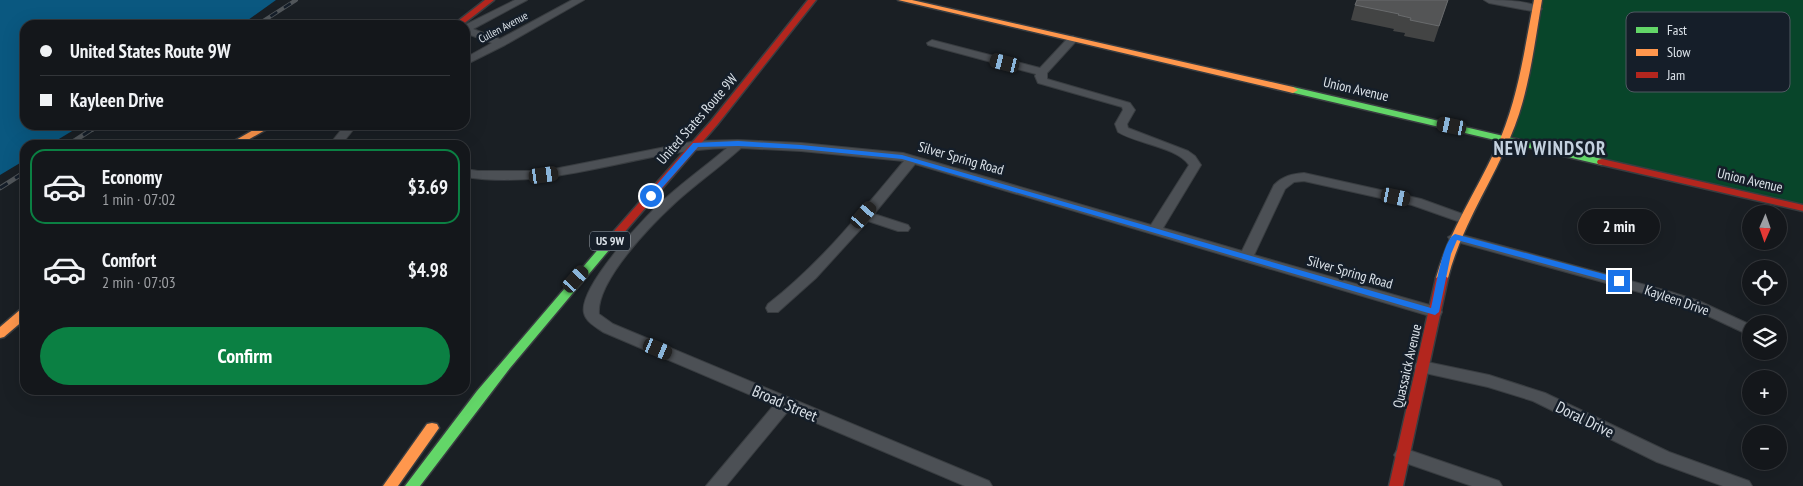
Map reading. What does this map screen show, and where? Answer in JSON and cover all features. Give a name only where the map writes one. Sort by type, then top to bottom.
[{"type":"main road","points":[[464,20],[490,0]]},
{"type":"main road","name":"United States Route 9W","points":[[412,486],[459,420],[508,358],[696,145],[754,76],[812,0]]},
{"type":"main road","name":"Union Avenue","points":[[902,0],[1803,208]]},
{"type":"main road","name":"Quassaick Avenue","points":[[1396,486],[1447,254],[1505,139],[1517,109],[1537,4]]},
{"type":"main road","points":[[1452,126],[1474,138],[1487,148],[1495,158]]},
{"type":"main road","points":[[241,140],[259,130]]},
{"type":"main road","name":"United States Route 9W","points":[[659,164],[684,136]]},
{"type":"main road","points":[[0,334],[20,316]]},
{"type":"main road","points":[[390,486],[440,417]]},
{"type":"street","points":[[470,26],[522,0]]},
{"type":"street","name":"Cullen Avenue","points":[[470,59],[579,0]]},
{"type":"street","points":[[1490,0],[1537,4]]},
{"type":"street","points":[[470,31],[501,43]]},
{"type":"street","points":[[1073,39],[1042,72],[1040,79],[1048,84],[1126,105],[1129,110],[1121,124],[1122,130],[1135,138],[1189,156],[1195,165],[1155,230]]},
{"type":"street","points":[[932,43],[1042,72]]},
{"type":"street","points":[[338,140],[347,130]]},
{"type":"street","name":"Silver Spring Road","points":[[470,174],[544,175],[696,145],[738,144],[801,147],[912,160],[1435,312]]},
{"type":"street","name":"Broad Street","points":[[738,144],[719,162],[669,202],[634,240],[608,271],[595,292],[591,305],[592,314],[600,323],[608,328],[983,486]]},
{"type":"street","points":[[773,308],[796,291],[820,267],[912,160]]},
{"type":"street","points":[[1246,257],[1279,188],[1287,179],[1293,177],[1304,177],[1416,202],[1463,219]]},
{"type":"street","points":[[864,215],[903,228]]},
{"type":"street","name":"Kayleen Drive","points":[[1455,237],[1666,295],[1711,311],[1742,326]]},
{"type":"street","name":"Doral Drive","points":[[1422,366],[1489,381],[1539,397],[1663,457],[1743,486]]},
{"type":"street","points":[[715,486],[785,403]]},
{"type":"street","points":[[1403,455],[1493,486]]},
{"type":"green space","points":[[1538,0],[1803,0],[1803,209],[1505,139]]},
{"type":"water","points":[[0,0],[276,0],[248,20],[20,20],[20,130],[74,130],[57,140],[20,140],[20,163],[0,175]]},
{"type":"building","points":[[1357,0],[1448,0],[1439,26],[1410,20],[1411,18],[1399,14],[1355,5]]},
{"type":"railway","points":[[265,20],[296,0]]},
{"type":"railway","points":[[76,140],[91,130]]},
{"type":"railway","points":[[0,188],[20,175]]},
{"type":"traffic: fast","points":[[1293,90],[1602,162]]},
{"type":"traffic: fast","points":[[412,486],[506,365],[605,248]]},
{"type":"traffic: slow","points":[[902,0],[1293,90]]},
{"type":"traffic: slow","points":[[1442,278],[1454,241],[1498,155],[1512,120],[1525,69],[1538,0]]},
{"type":"traffic: slow","points":[[241,140],[260,130]]},
{"type":"traffic: slow","points":[[0,334],[20,316]]},
{"type":"traffic: slow","points":[[390,486],[432,428]]},
{"type":"traffic: jam","points":[[464,20],[490,0]]},
{"type":"traffic: jam","points":[[605,248],[714,123],[812,0]]},
{"type":"traffic: jam","points":[[1602,162],[1803,208]]},
{"type":"traffic: jam","points":[[1396,486],[1442,278]]},
{"type":"district","name":"NEW WINDSOR","points":[[1550,148]]},
{"type":"route","points":[[651,196],[696,145],[738,144],[801,147],[902,157],[1435,312],[1447,254],[1455,237],[1619,281]]}]
